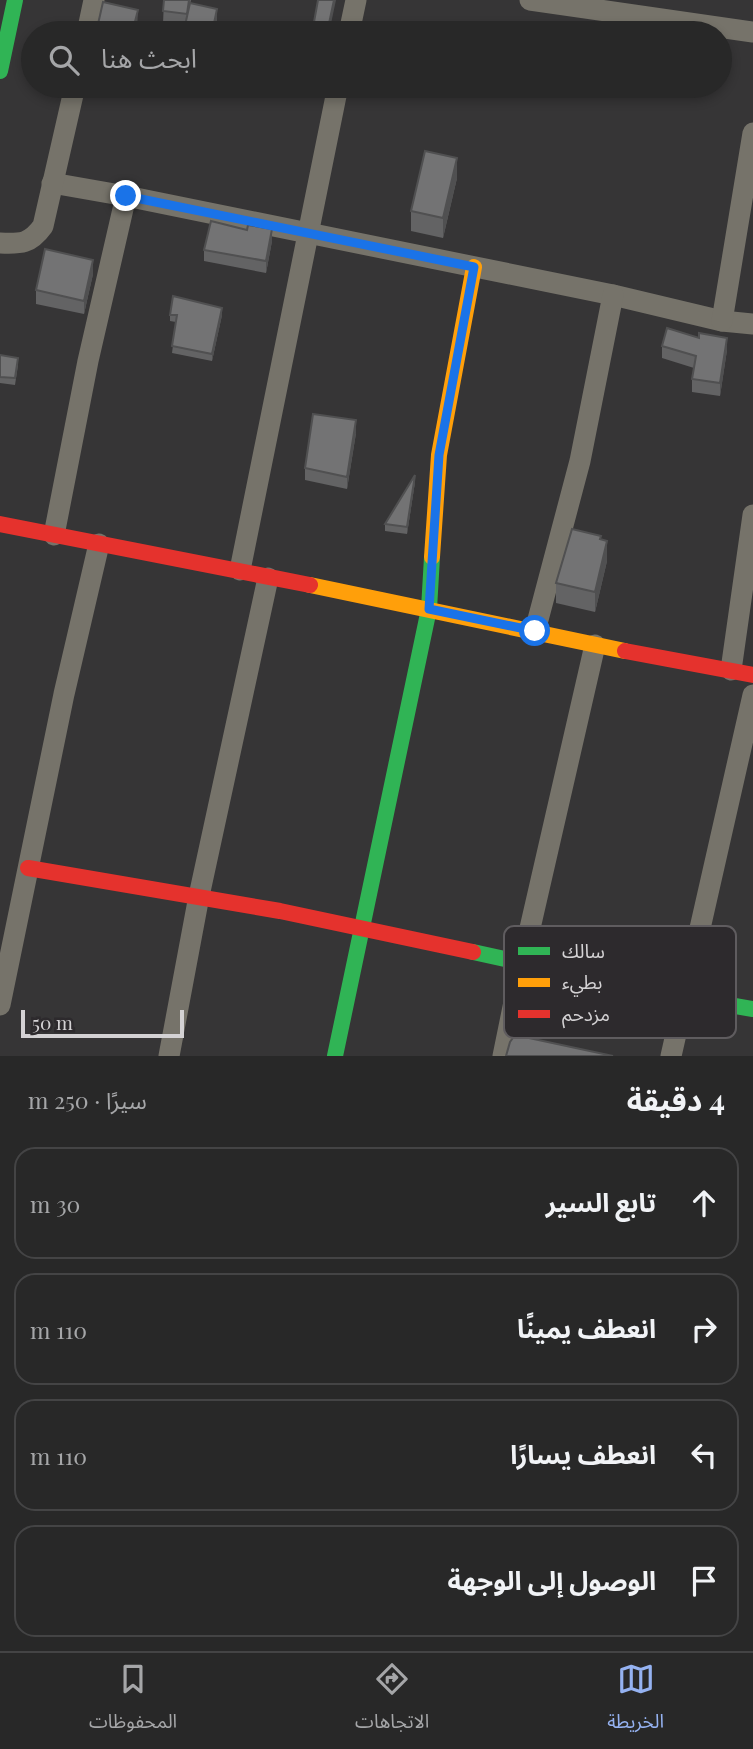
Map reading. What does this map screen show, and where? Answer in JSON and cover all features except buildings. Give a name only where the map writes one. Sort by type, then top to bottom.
[{"type":"street","points":[[0,71],[15,0]]},
{"type":"street","points":[[90,21],[94,0]]},
{"type":"street","points":[[352,21],[356,0]]},
{"type":"street","points":[[530,0],[676,21]]},
{"type":"street","points":[[732,29],[753,32]]},
{"type":"street","points":[[0,243],[19,243],[35,238],[43,226],[72,98]]},
{"type":"street","points":[[240,570],[335,98]]},
{"type":"street","points":[[722,321],[753,133]]},
{"type":"street","points":[[52,183],[613,295],[722,321],[753,324]]},
{"type":"street","points":[[54,535],[88,361],[126,196]]},
{"type":"street","points":[[335,1056],[429,609],[439,455],[474,267]]},
{"type":"street","points":[[535,631],[580,461],[613,295]]},
{"type":"street","points":[[730,670],[753,514]]},
{"type":"street","points":[[0,524],[753,675]]},
{"type":"street","points":[[0,1005],[64,694],[99,544]]},
{"type":"street","points":[[169,1056],[199,896],[268,578]]},
{"type":"street","points":[[530,926],[594,645]]},
{"type":"street","points":[[699,926],[753,695]]},
{"type":"street","points":[[28,868],[199,896],[504,959]]},
{"type":"street","points":[[503,1056],[507,1038]]},
{"type":"street","points":[[671,1056],[674,1038]]},
{"type":"traffic: fast","points":[[0,71],[15,0]]},
{"type":"traffic: fast","points":[[335,1056],[429,609],[432,557]]},
{"type":"traffic: fast","points":[[473,952],[504,959]]},
{"type":"traffic: fast","points":[[736,1006],[753,1009]]},
{"type":"traffic: slow","points":[[432,557],[439,455],[474,267]]},
{"type":"traffic: slow","points":[[310,585],[625,651]]},
{"type":"traffic: jam","points":[[0,524],[310,585]]},
{"type":"traffic: jam","points":[[625,651],[753,675]]},
{"type":"traffic: jam","points":[[28,868],[280,911],[473,952]]},
{"type":"route","points":[[126,196],[474,267],[439,455],[429,609],[535,631]]}]
